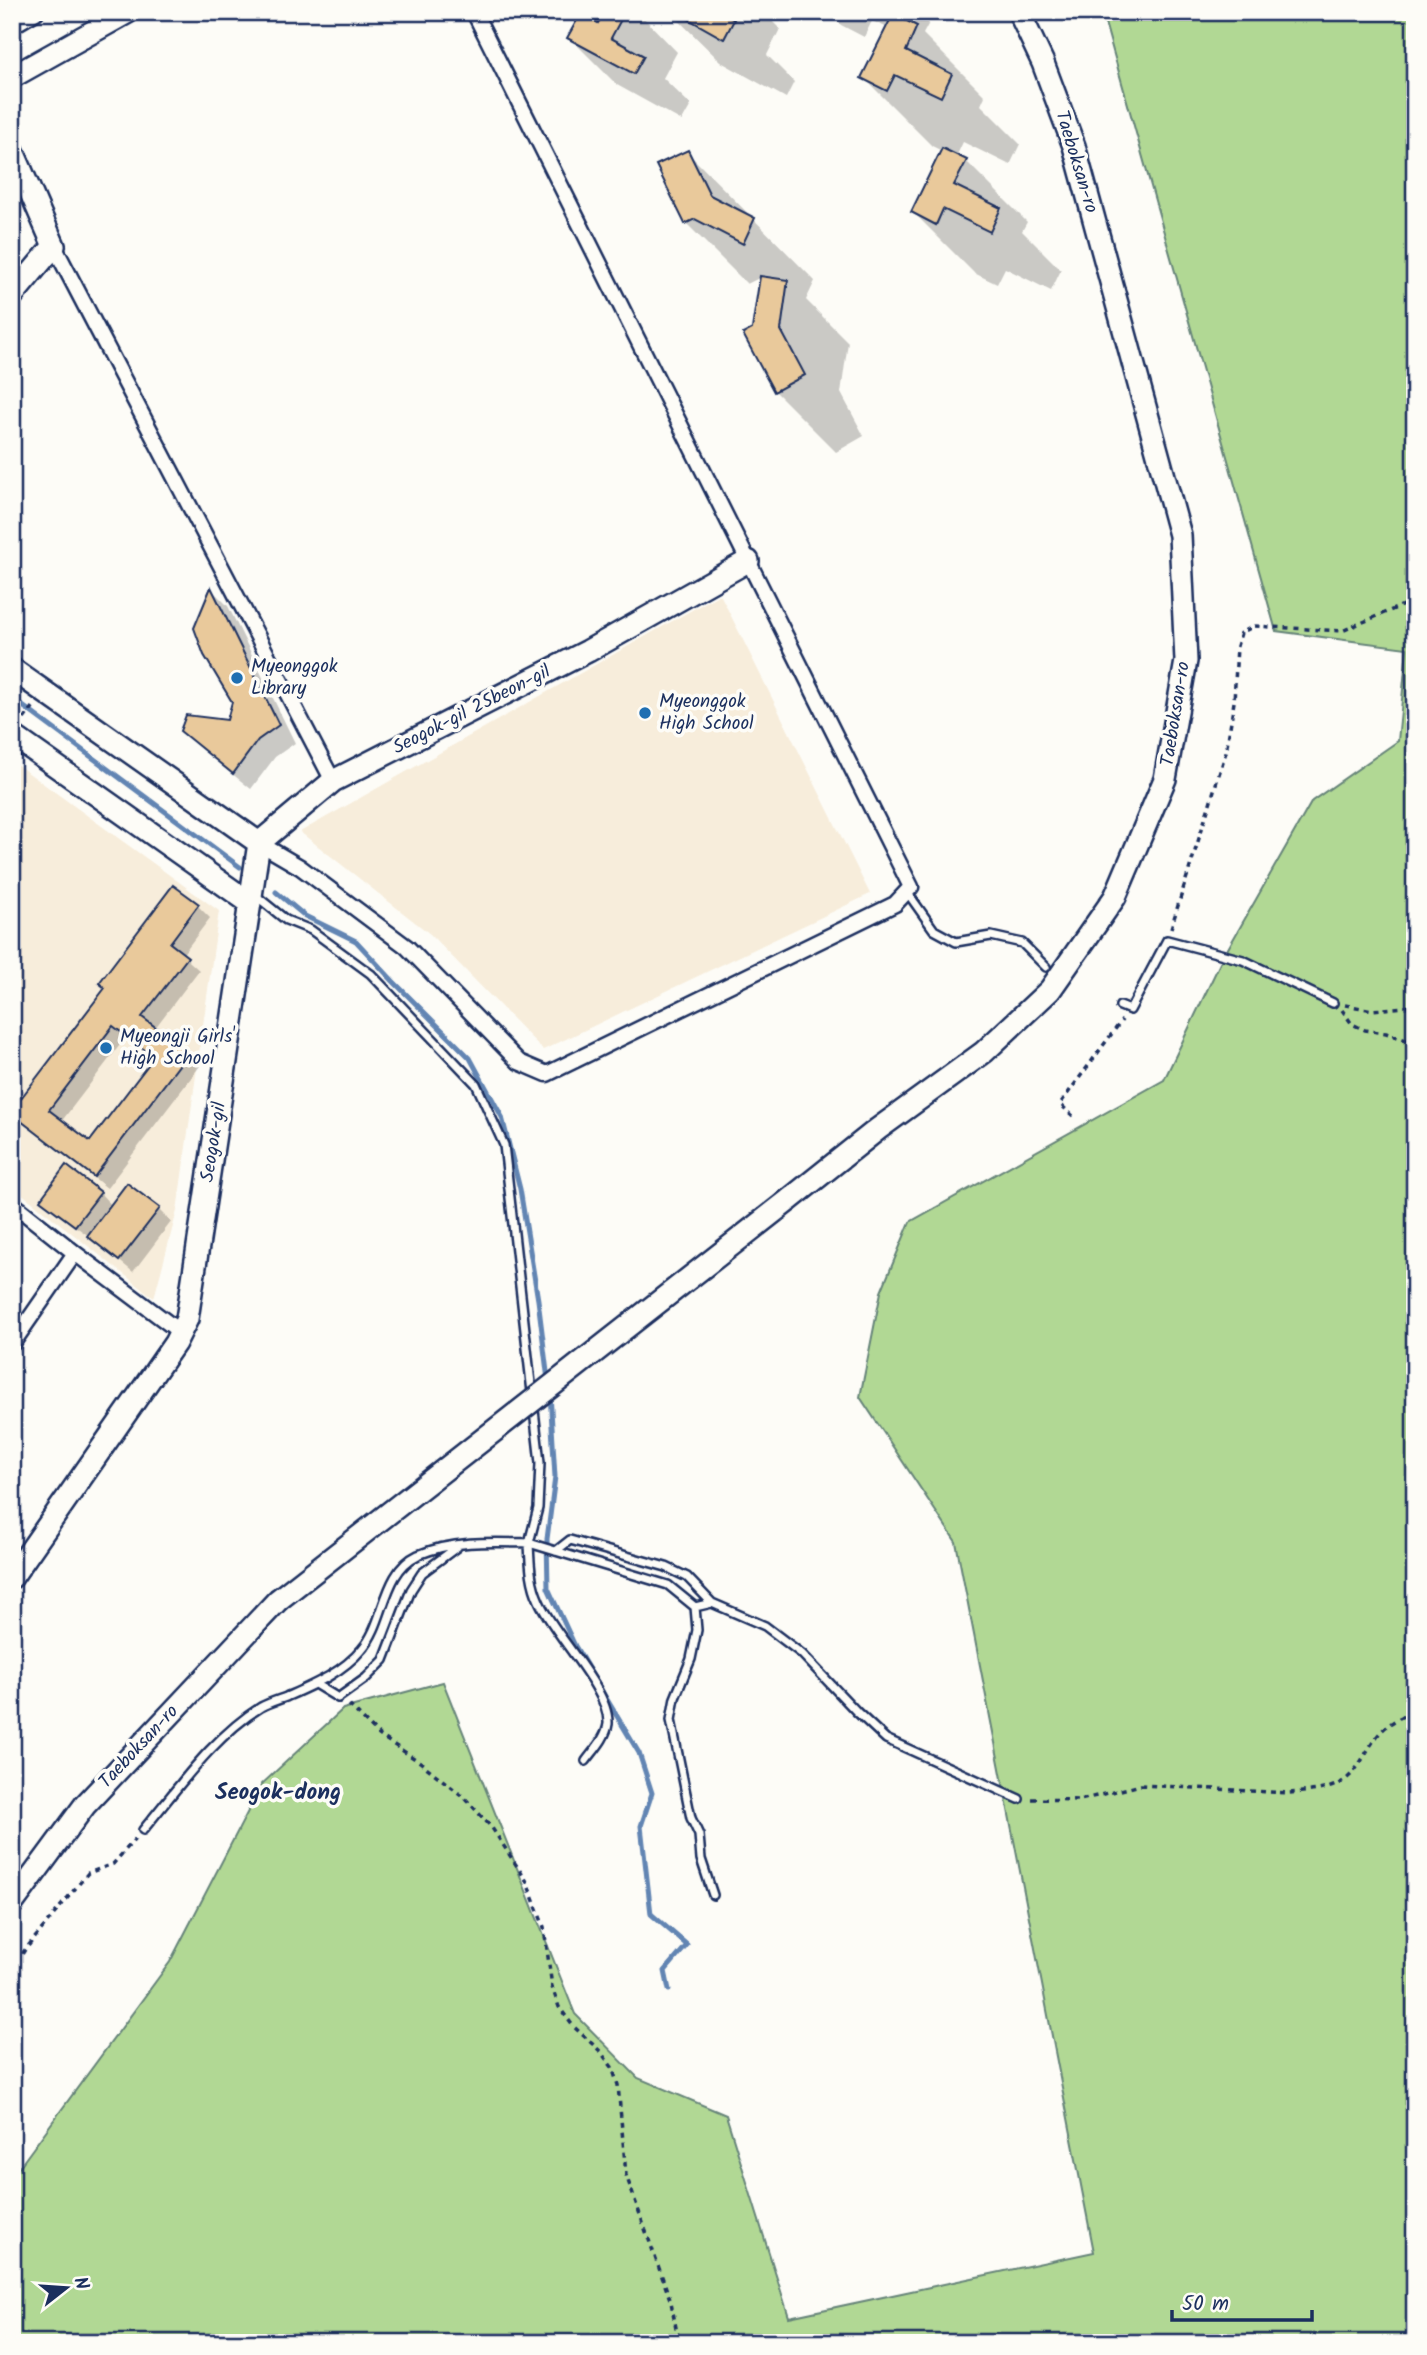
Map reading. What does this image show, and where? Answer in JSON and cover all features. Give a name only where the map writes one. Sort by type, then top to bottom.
[{"type":"street","points":[[12,26],[36,12]]},
{"type":"street","points":[[12,76],[128,12]]},
{"type":"street","points":[[12,669],[259,843],[300,867],[407,947],[519,1062],[547,1074],[895,904],[911,887],[474,12]]},
{"type":"street","name":"Taeboksan-ro","points":[[12,1904],[85,1805],[278,1600],[878,1129],[984,1052],[1050,990],[1115,897],[1165,779],[1186,661],[1180,535],[1074,146],[1043,63],[1019,12]]},
{"type":"street","points":[[12,149],[54,246],[333,781]]},
{"type":"street","points":[[12,296],[54,246]]},
{"type":"street","name":"Seogok-gil 25beon-gil","points":[[259,843],[333,781],[588,651],[748,561]]},
{"type":"street","points":[[12,735],[251,897],[259,843]]},
{"type":"street","name":"Seogok-gil","points":[[12,1577],[187,1319],[251,897]]},
{"type":"street","points":[[12,1203],[180,1332]]},
{"type":"street","points":[[12,1344],[75,1253]]},
{"type":"lane","points":[[906,892],[934,930],[956,942],[992,936],[1022,943],[1046,967]]},
{"type":"lane","points":[[251,897],[286,920],[311,930],[371,974],[476,1084],[504,1145],[540,1463],[538,1508],[529,1543],[531,1578],[539,1603],[597,1690],[605,1707],[608,1722],[605,1736],[586,1761]]},
{"type":"lane","points":[[1120,1006],[1130,1010],[1167,940],[1243,960],[1332,1003]]},
{"type":"lane","points":[[556,1551],[570,1540],[666,1567],[687,1577],[712,1603],[765,1626],[802,1654],[857,1712],[887,1739],[1019,1799]]},
{"type":"lane","points":[[143,1830],[215,1745],[262,1707],[327,1679],[362,1649],[378,1621],[393,1580],[405,1565],[418,1556],[460,1544],[478,1541],[529,1543],[668,1585],[695,1607],[697,1630],[691,1659],[675,1698],[671,1720],[691,1818],[699,1835],[701,1859],[713,1895]]},
{"type":"lane","points":[[316,1684],[338,1698],[366,1678],[384,1660],[411,1590],[422,1573],[460,1544]]},
{"type":"lane","points":[[695,1607],[712,1603]]},
{"type":"path","points":[[1167,940],[1226,752],[1234,702],[1237,646],[1241,633],[1254,626],[1342,631],[1415,600]]},
{"type":"path","points":[[12,735],[44,692]]},
{"type":"path","points":[[1332,1003],[1373,1010],[1415,1006]]},
{"type":"path","points":[[1332,1003],[1341,1009],[1352,1024],[1415,1043]]},
{"type":"path","points":[[1073,1116],[1060,1104],[1130,1010]]},
{"type":"path","points":[[341,1695],[379,1735],[420,1762],[465,1798],[492,1828],[526,1880],[544,1927],[552,1987],[559,2007],[612,2067],[618,2085],[626,2175],[671,2302],[677,2333],[683,2343]]},
{"type":"path","points":[[1019,1799],[1080,1800],[1141,1785],[1288,1793],[1312,1791],[1340,1783],[1360,1765],[1376,1738],[1396,1719],[1415,1711]]},
{"type":"path","points":[[12,1971],[24,1951],[88,1873],[113,1864],[143,1830]]},
{"type":"shaded area","name":"Myeonggok High School","points":[[720,594],[870,894],[543,1050],[430,934],[300,832]]},
{"type":"shaded area","name":"Myeongji Girls' High School","points":[[12,761],[219,911],[177,1211],[154,1298],[12,1186]]},
{"type":"green space","points":[[1102,12],[1415,12],[1415,2343],[12,2343],[12,2177],[170,1962],[262,1784],[343,1709],[443,1682],[575,2014],[638,2078],[726,2115],[789,2317],[1094,2252],[956,1542],[860,1397],[881,1292],[910,1222],[1164,1080],[1222,959],[1312,801],[1398,741],[1407,648],[1276,631]]},
{"type":"building","points":[[604,12],[625,12],[611,38],[644,56],[634,74],[567,38],[581,13],[598,23]]},
{"type":"building","points":[[676,12],[720,12],[734,20],[724,39]]},
{"type":"building","points":[[893,14],[917,26],[906,51],[952,74],[941,97],[895,75],[887,91],[861,78]]},
{"type":"building","points":[[942,148],[967,160],[954,185],[1001,208],[990,232],[943,209],[936,225],[911,212]]},
{"type":"building","points":[[688,150],[710,195],[755,218],[743,244],[695,219],[685,224],[656,165]]},
{"type":"building","points":[[760,276],[788,280],[781,330],[805,375],[774,392],[743,334],[752,329]]},
{"type":"building","name":"Myeonggok Library","points":[[211,587],[279,725],[258,740],[233,774],[180,731],[186,715],[227,720],[232,702],[204,655],[194,628]]},
{"type":"building","points":[[173,885],[199,904],[170,943],[188,957],[142,1017],[189,1052],[94,1177],[12,1114],[12,1110],[105,988],[99,983]],"holes":[[[113,1026],[154,1057],[90,1141],[49,1110]]]},
{"type":"building","points":[[66,1165],[101,1192],[75,1226],[40,1200]]},
{"type":"building","points":[[127,1183],[160,1208],[119,1261],[87,1236]]},
{"type":"waterway","points":[[12,698],[240,867]]},
{"type":"waterway","points":[[276,892],[305,916],[356,941],[470,1058],[502,1117],[520,1189],[548,1380]]},
{"type":"waterway","points":[[550,1393],[555,1477],[547,1539],[548,1588],[575,1646],[639,1753],[652,1793],[641,1826],[651,1914],[687,1945],[665,1971],[669,1990]]},
{"type":"place","name":"Myeonggok Library","points":[[237,678]]},
{"type":"place","name":"Myeonggok High School","points":[[645,713]]},
{"type":"place","name":"Myeongji Girls' High School","points":[[106,1048]]},
{"type":"district","name":"Seogok-dong","points":[[278,1793]]}]
